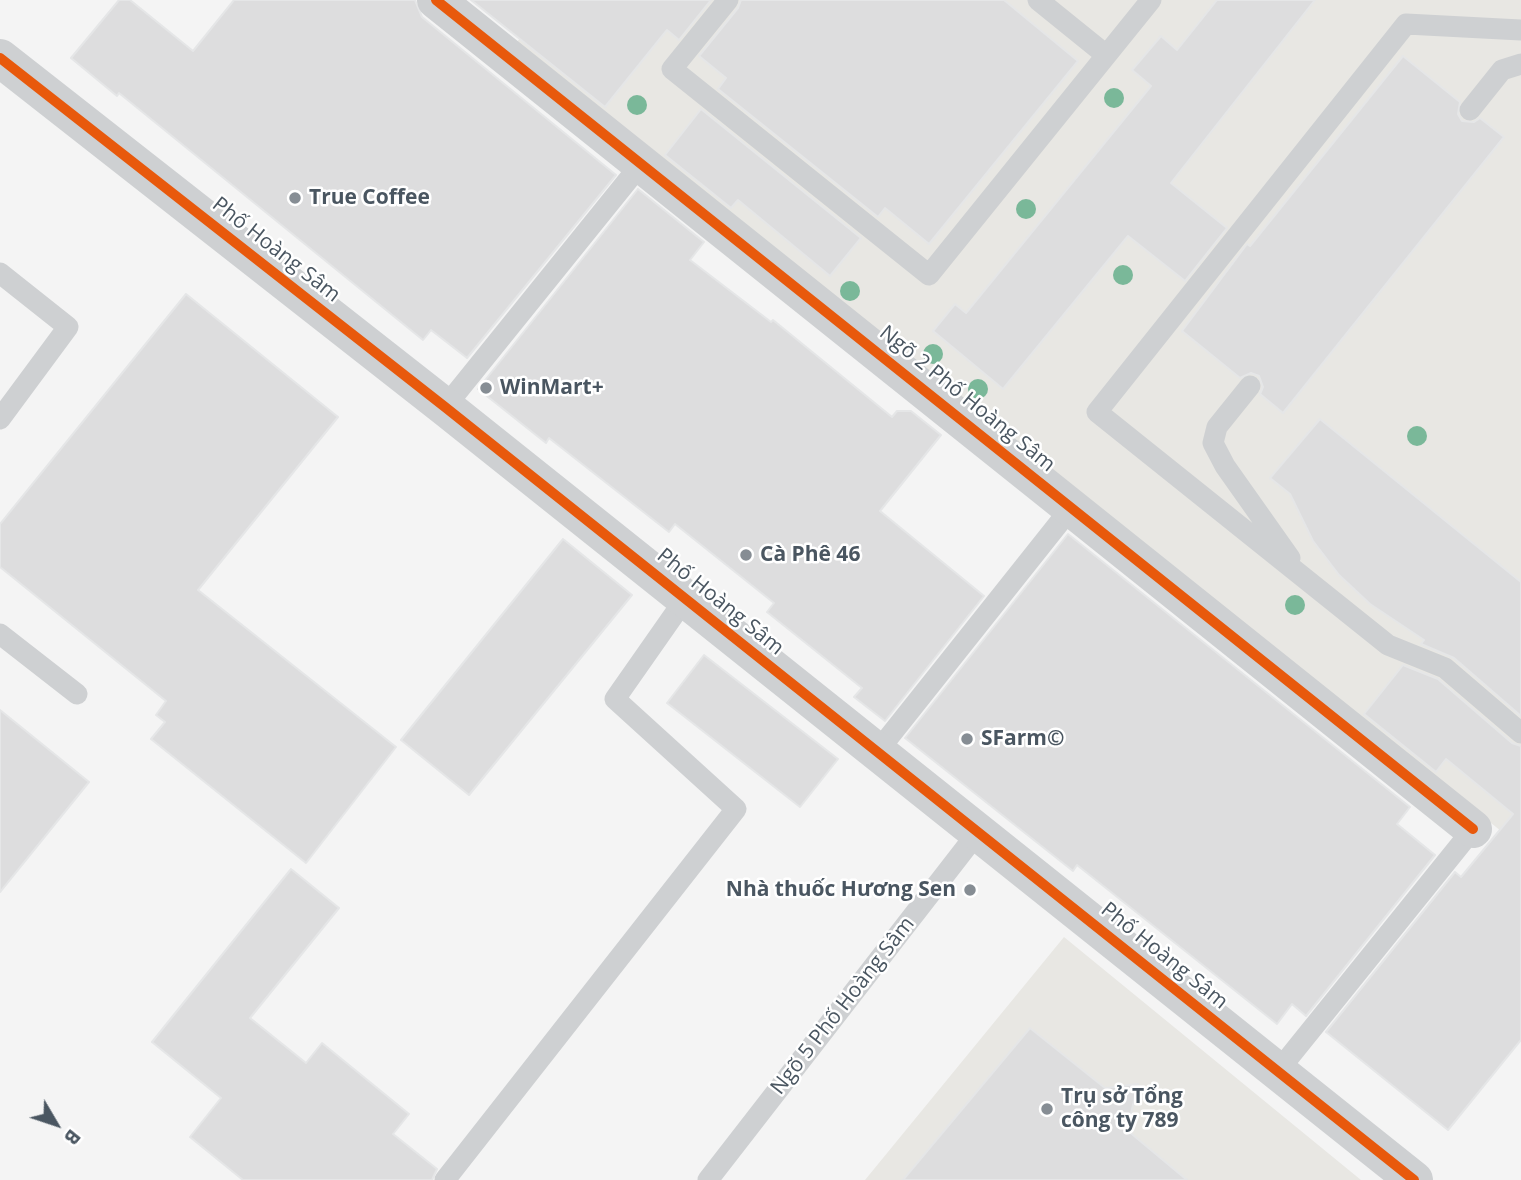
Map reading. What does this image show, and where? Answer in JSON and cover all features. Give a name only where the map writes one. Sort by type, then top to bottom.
[{"type":"street","name":"Ngõ 2 Phố Hoàng Sâm","points":[[436,0],[1473,829]]},
{"type":"street","name":"Phố Hoàng Sâm","points":[[0,58],[445,407],[1414,1180]]},
{"type":"lane","points":[[728,0],[673,69],[929,275],[1151,0]]},
{"type":"lane","points":[[1038,0],[1106,55]]},
{"type":"lane","points":[[1521,30],[1406,24],[1097,412],[1388,645],[1445,668],[1521,733]]},
{"type":"lane","points":[[1470,110],[1502,70],[1521,64]]},
{"type":"lane","points":[[445,407],[641,164]]},
{"type":"lane","points":[[0,273],[68,327],[0,419]]},
{"type":"lane","points":[[1250,386],[1217,427],[1213,443],[1225,466],[1304,577]]},
{"type":"lane","points":[[877,752],[1071,508]]},
{"type":"lane","points":[[445,1180],[736,808],[615,699],[685,599]]},
{"type":"lane","points":[[0,634],[77,694]]},
{"type":"lane","points":[[1278,1071],[1473,829]]},
{"type":"lane","name":"Ngõ 5 Phố Hoàng Sâm","points":[[708,1180],[978,832]]},
{"type":"shaded area","points":[[551,0],[1521,0],[1521,847],[516,43]]},
{"type":"shaded area","points":[[1064,937],[1361,1180],[865,1180]]},
{"type":"building","points":[[119,0],[130,0],[193,51],[234,0],[415,0],[422,17],[616,175],[467,358],[431,330],[423,340],[119,93],[117,96],[71,58]]},
{"type":"building","points":[[471,0],[711,0],[679,40],[667,30],[605,107]]},
{"type":"building","points":[[741,0],[1004,0],[1078,61],[929,244],[885,208],[878,217],[718,89],[726,78],[699,56],[738,8]]},
{"type":"building","points":[[1217,0],[1315,0],[1171,183],[1227,228],[1185,281],[1128,236],[1003,389],[933,331],[955,304],[966,313],[1151,86],[1132,70],[1161,36],[1177,50]]},
{"type":"building","points":[[1403,56],[1460,102],[1458,114],[1462,121],[1474,122],[1480,118],[1504,137],[1283,413],[1260,394],[1263,387],[1259,376],[1251,373],[1240,378],[1182,331],[1247,244],[1250,246]]},
{"type":"building","points":[[701,109],[861,238],[830,276],[738,200],[731,208],[665,155]]},
{"type":"building","points":[[638,189],[704,242],[690,260],[771,322],[773,320],[892,417],[897,411],[911,411],[941,435],[880,511],[984,596],[885,721],[854,697],[862,688],[767,612],[774,603],[675,524],[669,532],[549,438],[546,443],[478,389]]},
{"type":"building","points":[[186,294],[338,417],[198,590],[396,747],[306,863],[151,739],[165,722],[156,715],[166,701],[0,567],[0,524]]},
{"type":"building","points":[[1320,419],[1521,582],[1521,716],[1454,658],[1421,644],[1424,640],[1370,604],[1339,575],[1313,541],[1290,494],[1270,478]]},
{"type":"building","points":[[1068,534],[1410,807],[1397,824],[1435,855],[1306,1016],[1292,1004],[1277,1024],[1077,865],[1073,871],[905,738]]},
{"type":"building","points":[[563,539],[632,595],[469,795],[401,740]]},
{"type":"building","points":[[704,655],[838,759],[800,807],[667,703]]},
{"type":"building","points":[[1403,665],[1438,679],[1512,743],[1521,746],[1521,1040],[1448,1130],[1326,1032],[1455,872],[1461,877],[1513,814],[1446,759],[1436,772],[1364,714]]},
{"type":"building","points":[[0,710],[89,782],[0,892]]},
{"type":"building","points":[[291,869],[339,908],[250,1018],[306,1063],[322,1043],[409,1114],[393,1134],[437,1169],[432,1180],[243,1180],[190,1137],[221,1098],[152,1042]]},
{"type":"building","name":"Trụ sở Tổng công ty 789","points":[[1030,1028],[1105,1088],[1138,1084],[1127,1130],[1187,1180],[903,1180]]},
{"type":"cycle path","points":[[436,0],[1473,829]]},
{"type":"cycle path","points":[[0,58],[445,407],[1414,1180]]},
{"type":"place","name":"True Coffee","points":[[295,198]]},
{"type":"place","name":"WinMart+","points":[[486,388]]},
{"type":"place","name":"Cà Phê 46","points":[[746,555]]},
{"type":"place","name":"SFarm©","points":[[967,739]]},
{"type":"place","name":"Nhà thuốc Hương Sen","points":[[970,890]]},
{"type":"place","name":"Trụ sở Tổng công ty 789","points":[[1047,1109]]}]
